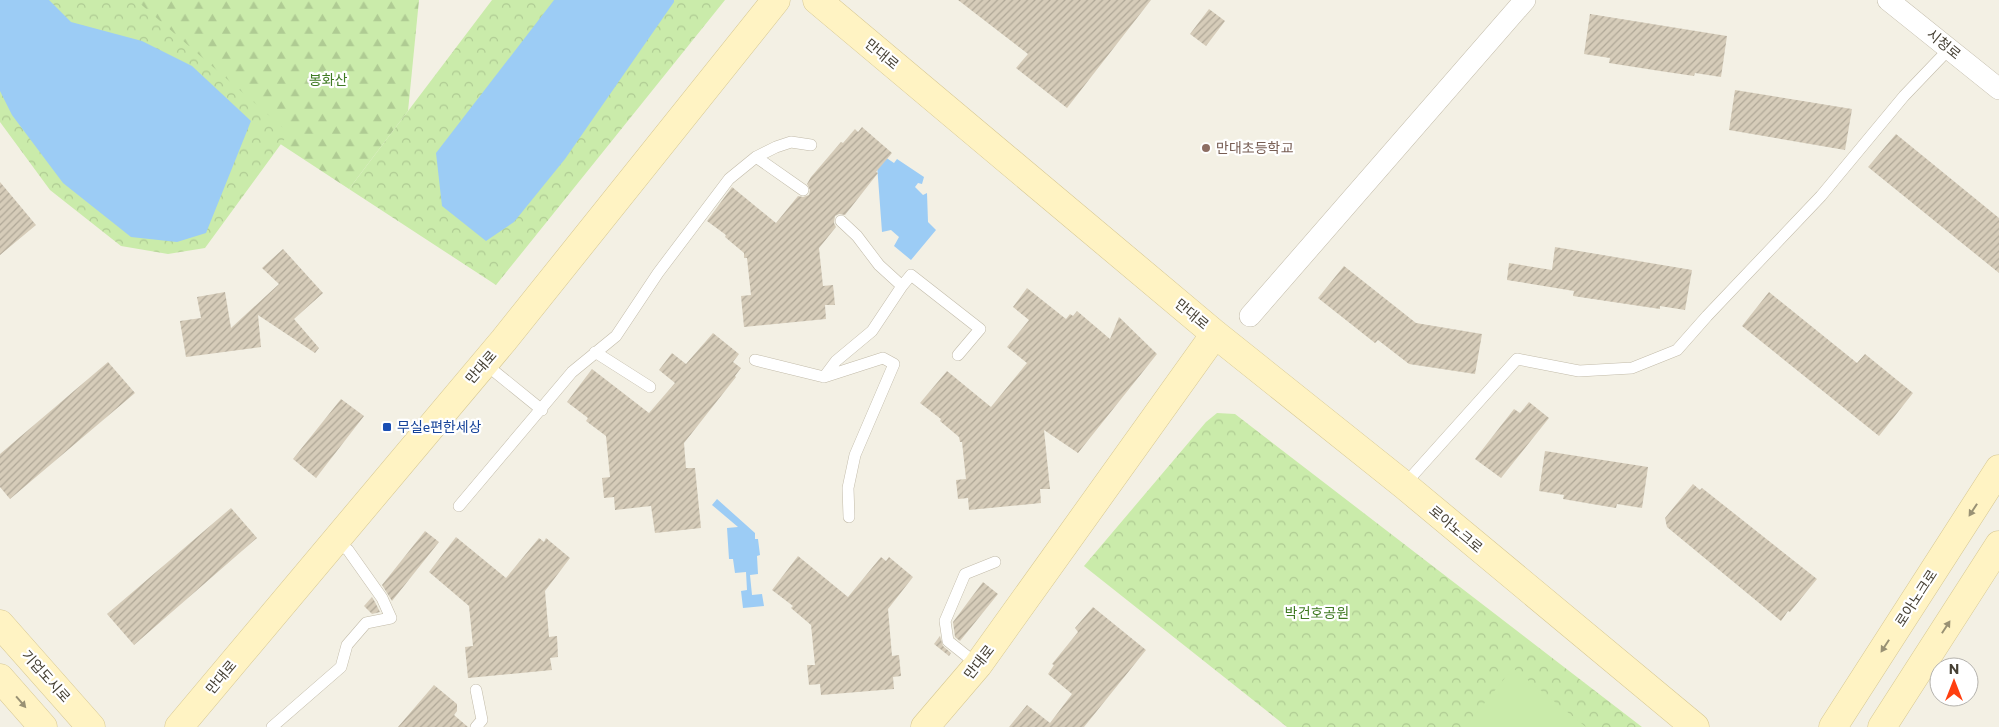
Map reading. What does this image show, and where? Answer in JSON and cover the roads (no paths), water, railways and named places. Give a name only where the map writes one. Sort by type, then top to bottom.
[{"type":"street","name":"만대로","points":[[179,727],[484,364],[776,0]]},
{"type":"street","name":"만대로","points":[[817,0],[1215,334],[978,665],[924,727]]},
{"type":"street","points":[[1250,316],[1524,0]]},
{"type":"street","name":"시청로","points":[[1888,0],[1999,89]]},
{"type":"street","name":"로아노크로","points":[[1215,334],[1404,485],[1695,727]]},
{"type":"street","name":"로아노크로","points":[[1833,727],[1999,469]]},
{"type":"street","points":[[1882,727],[1999,545]]},
{"type":"street","name":"기업도시로","points":[[0,624],[91,727]]},
{"type":"street","points":[[0,678],[43,727]]},
{"type":"lane","points":[[1404,485],[1517,359],[1579,370],[1632,368],[1677,350],[1821,196],[1904,96],[1950,49]]},
{"type":"lane","points":[[459,506],[542,410],[572,372],[616,336],[658,273],[729,179],[756,157],[791,142],[811,145]]},
{"type":"lane","points":[[756,157],[803,190]]},
{"type":"lane","points":[[841,221],[857,236],[879,265],[902,286]]},
{"type":"lane","points":[[824,377],[836,361],[872,331],[911,275],[980,328],[958,355]]},
{"type":"lane","points":[[595,352],[650,387]]},
{"type":"lane","points":[[755,360],[824,377],[882,358],[894,364],[855,455],[848,488],[849,517]]},
{"type":"lane","points":[[484,364],[542,410]]},
{"type":"lane","points":[[272,727],[341,667],[348,645],[366,623],[391,618],[382,598],[348,550],[334,542]]},
{"type":"lane","points":[[978,665],[948,641],[945,621],[965,574],[995,562]]},
{"type":"lane","points":[[476,690],[483,724]]},
{"type":"water","points":[[0,0],[49,0],[71,22],[142,41],[192,66],[251,121],[206,233],[177,242],[131,237],[63,183],[12,115],[0,91]]},
{"type":"water","points":[[554,0],[674,0],[674,2],[565,159],[514,222],[486,241],[442,206],[436,153]]},
{"type":"water","points":[[876,151],[894,163],[897,159],[924,177],[922,184],[918,183],[915,187],[923,195],[927,193],[928,222],[936,230],[911,260],[894,246],[899,237],[891,230],[882,232]]},
{"type":"water","points":[[717,499],[755,533],[755,539],[758,539],[760,555],[757,556],[758,574],[750,575],[752,595],[762,594],[764,606],[743,608],[741,591],[747,590],[746,572],[735,573],[733,559],[729,559],[727,528],[738,527],[712,505]]},
{"type":"place","name":"만대초등학교","points":[[1206,148]]},
{"type":"place","name":"무실e편한세상","points":[[387,427]]},
{"type":"park label","name":"봉화산","points":[[328,80]]},
{"type":"park label","name":"박건호공원","points":[[1317,613]]}]
